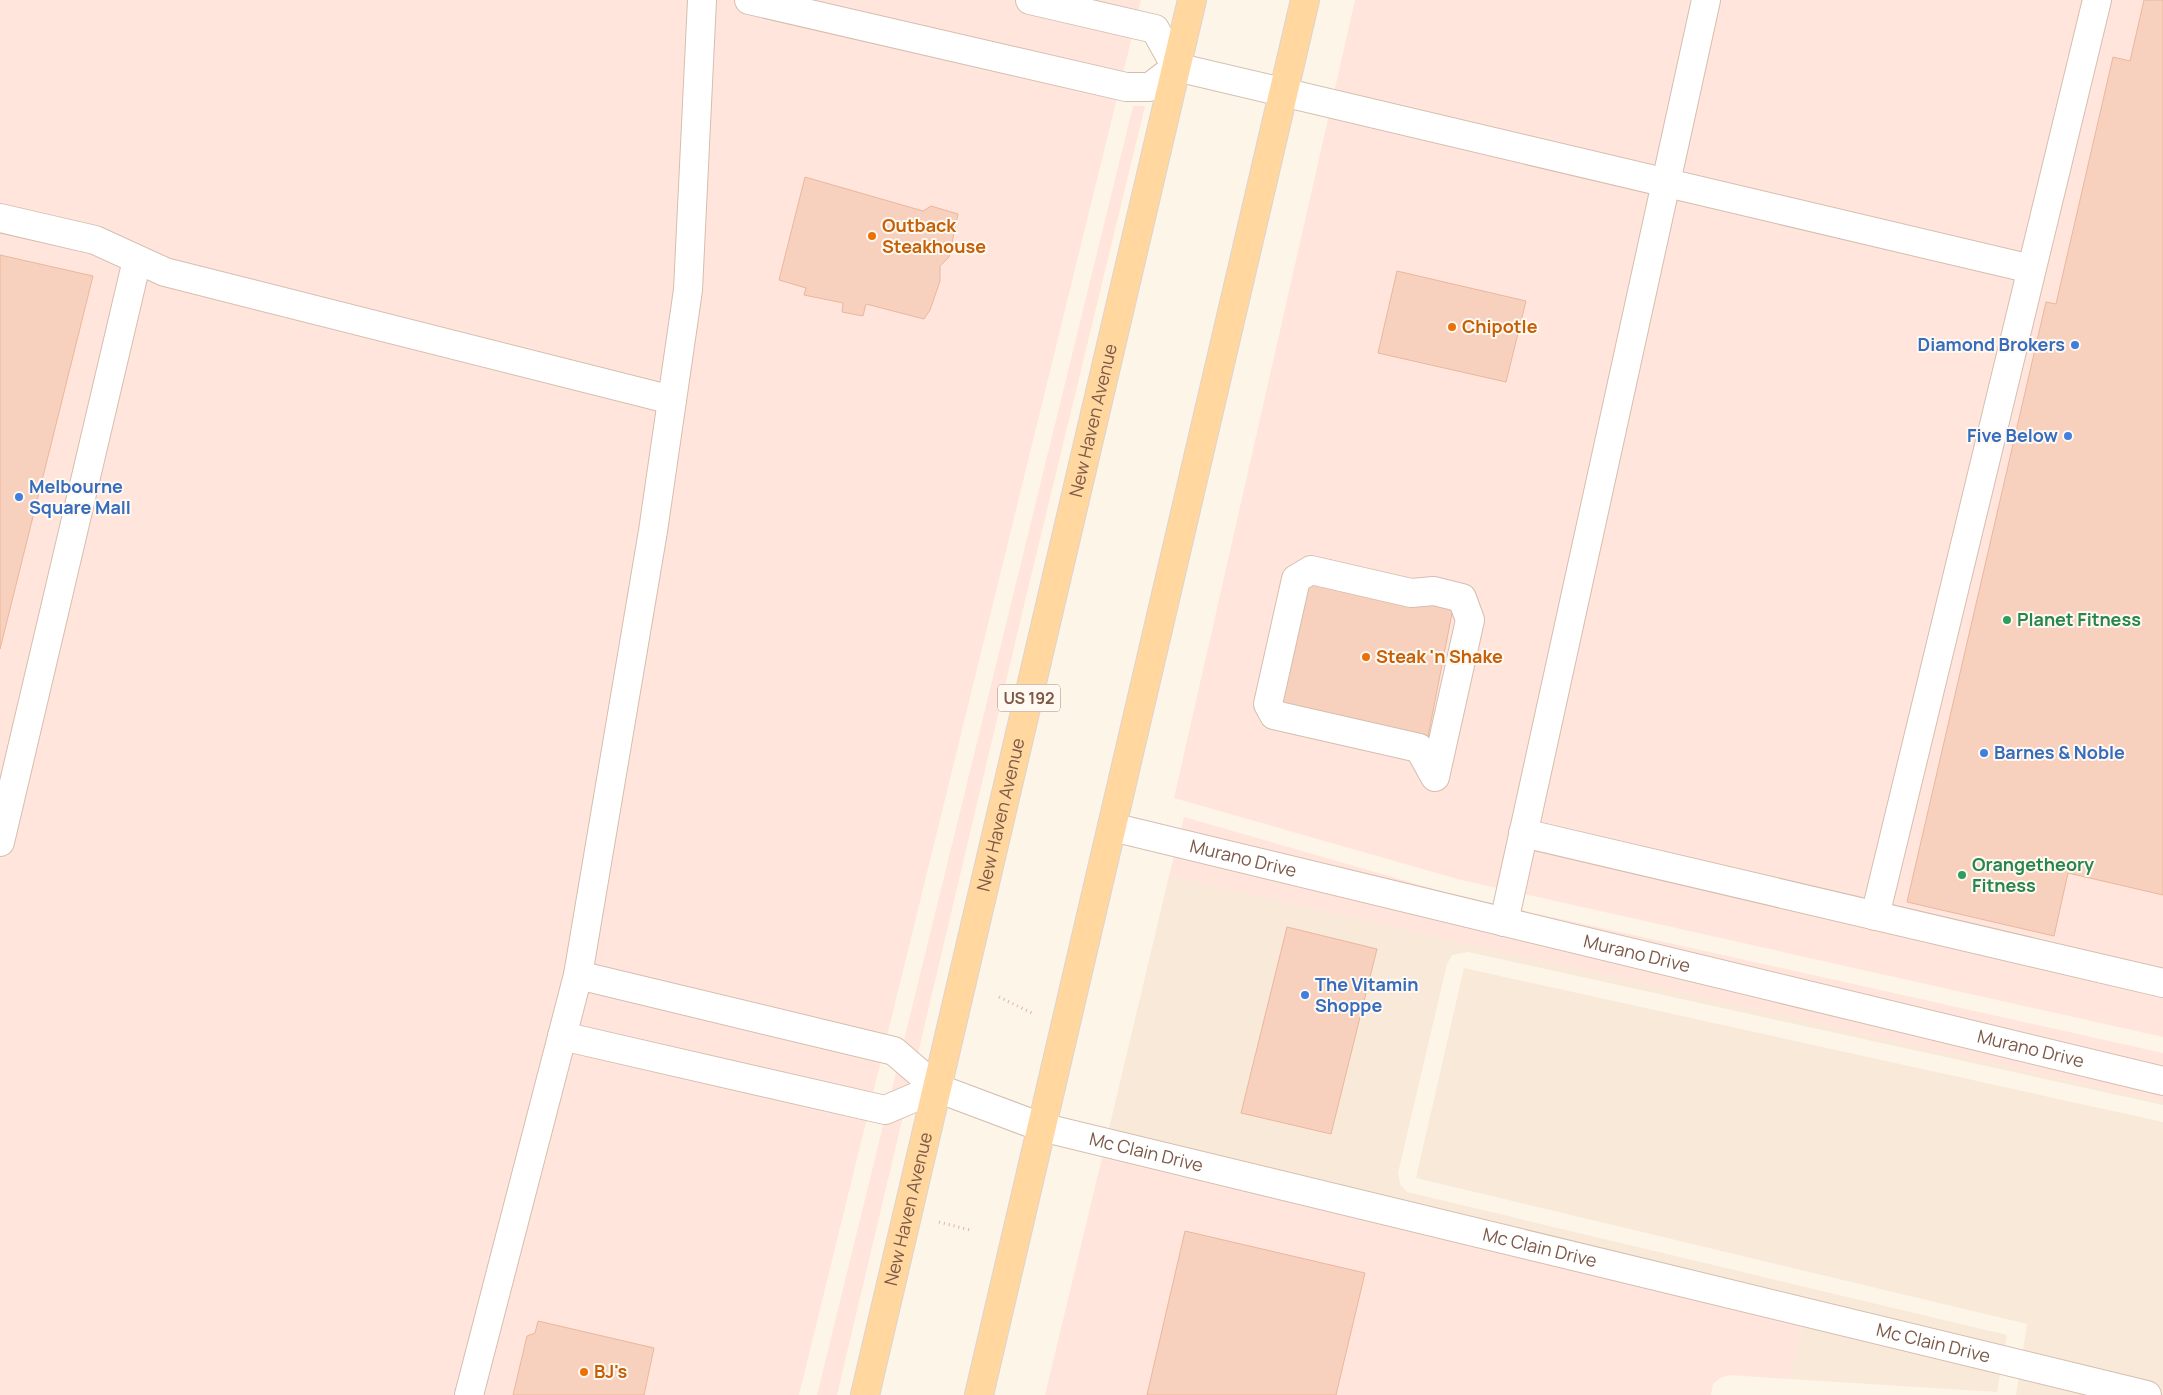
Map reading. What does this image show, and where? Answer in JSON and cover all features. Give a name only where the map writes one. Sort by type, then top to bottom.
[{"type":"main road","name":"New Haven Avenue","points":[[865,1395],[1192,0]]},
{"type":"main road","points":[[978,1395],[1305,0]]},
{"type":"street","points":[[469,1395],[578,975],[653,531],[688,290],[702,0]]},
{"type":"street","points":[[749,0],[1126,87],[1150,87],[1176,67]]},
{"type":"street","points":[[1030,0],[1155,29],[1176,67],[2031,269]]},
{"type":"street","points":[[1504,922],[1706,0]]},
{"type":"street","points":[[1875,916],[2097,0]]},
{"type":"street","points":[[0,218],[95,240],[165,272],[672,400]]},
{"type":"street","points":[[0,842],[137,260]]},
{"type":"street","points":[[1311,570],[1411,593],[1434,591],[1462,598],[1470,620],[1435,777],[1419,748],[1274,715],[1268,704],[1296,579],[1311,570]]},
{"type":"street","name":"Murano Drive","points":[[1112,827],[2163,1081]]},
{"type":"street","points":[[1523,833],[2163,983]]},
{"type":"street","name":"Mc Clain Drive","points":[[578,975],[894,1051],[938,1088],[1041,1127],[2147,1395]]},
{"type":"street","points":[[562,1036],[885,1110],[938,1088]]},
{"type":"path","points":[[999,997],[1037,1016]]},
{"type":"path","points":[[934,1221],[970,1230]]},
{"type":"shaded area","points":[[0,0],[1141,0],[799,1395],[0,1395]]},
{"type":"shaded area","points":[[1355,0],[2163,0],[2163,1037],[1461,880],[1174,798]]},
{"type":"shaded area","points":[[1133,106],[1145,106],[1025,601],[837,1395],[817,1395]]},
{"type":"shaded area","points":[[1184,817],[1458,896],[2163,1053],[2163,1102],[1169,876]]},
{"type":"shaded area","points":[[1169,876],[2163,1102],[2163,1105],[1468,952],[1452,955],[1447,964],[1398,1173],[1400,1184],[1407,1192],[2007,1335],[1997,1392],[1789,1379],[1804,1322],[1102,1158]]},
{"type":"shaded area","points":[[1464,968],[2163,1122],[2163,1395],[2016,1395],[2027,1324],[1416,1178]]},
{"type":"shaded area","points":[[1102,1158],[1804,1322],[1789,1379],[1730,1375],[1720,1378],[1713,1384],[1711,1395],[1045,1395]]},
{"type":"building","points":[[2144,0],[2163,0],[2163,895],[2068,873],[2054,936],[1907,902],[2046,302],[2056,304],[2113,57],[2130,61]]},
{"type":"building","name":"Outback Steakhouse","points":[[805,177],[923,211],[931,206],[958,214],[949,257],[940,266],[940,281],[930,310],[924,319],[866,304],[863,316],[842,312],[843,303],[804,295],[806,288],[779,280]]},
{"type":"building","name":"Melbourne Square Mall","points":[[0,255],[93,276],[0,649]]},
{"type":"building","name":"Chipotle","points":[[1397,271],[1526,301],[1506,382],[1378,353]]},
{"type":"building","name":"Steak 'n Shake","points":[[1306,579],[1453,608],[1428,737],[1277,706]]},
{"type":"building","points":[[1287,927],[1377,949],[1331,1134],[1241,1113]]},
{"type":"building","points":[[1185,1231],[1365,1273],[1336,1395],[1147,1395]]},
{"type":"building","name":"BJ's","points":[[538,1321],[654,1348],[644,1395],[513,1395],[527,1336],[535,1333]]},
{"type":"place","name":"Outback Steakhouse","points":[[872,236]]},
{"type":"place","name":"Chipotle","points":[[1452,327]]},
{"type":"place","name":"Diamond Brokers","points":[[2075,345]]},
{"type":"place","name":"Five Below","points":[[2068,436]]},
{"type":"place","name":"Melbourne Square Mall","points":[[19,497]]},
{"type":"place","name":"Planet Fitness","points":[[2007,620]]},
{"type":"place","name":"Steak 'n Shake","points":[[1366,657]]},
{"type":"place","name":"Barnes & Noble","points":[[1984,753]]},
{"type":"place","name":"Orangetheory Fitness","points":[[1962,875]]},
{"type":"place","name":"The Vitamin Shoppe","points":[[1305,995]]},
{"type":"place","name":"BJ's","points":[[584,1372]]}]
